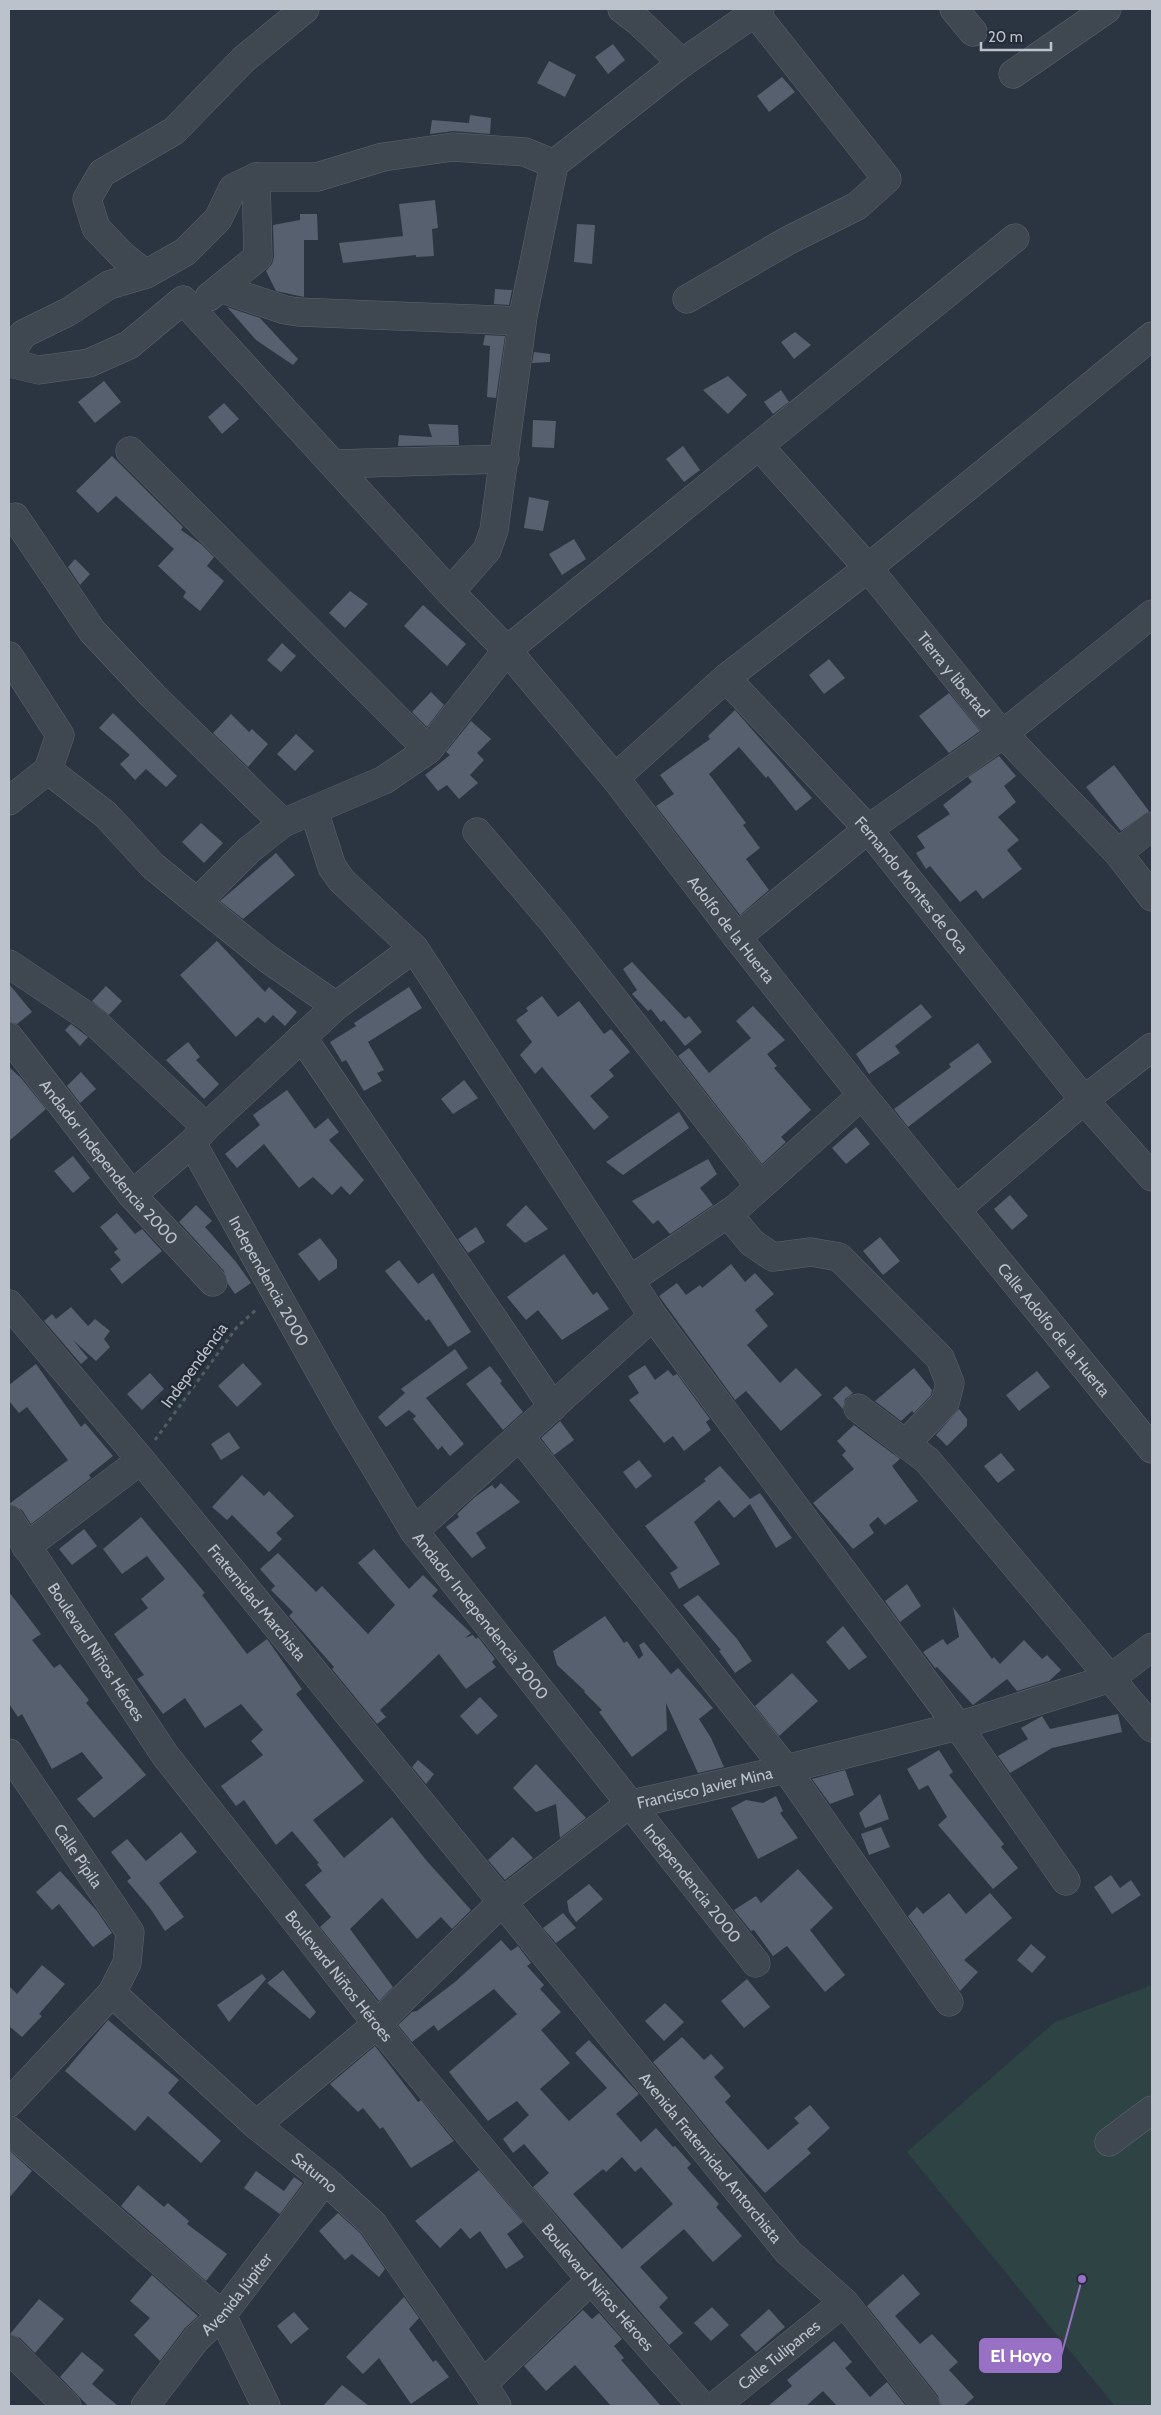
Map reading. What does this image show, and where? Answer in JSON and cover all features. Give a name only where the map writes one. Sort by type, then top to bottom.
[{"type":"street","points":[[146,274],[124,257],[96,228],[87,199],[102,173],[174,132],[244,59],[305,9]]},
{"type":"street","points":[[622,9],[639,22],[682,63]]},
{"type":"street","points":[[954,9],[973,32]]},
{"type":"street","points":[[1013,74],[1107,9]]},
{"type":"street","points":[[450,592],[487,550],[494,530],[522,321],[554,164],[682,63],[758,11],[887,179],[857,206],[789,240],[687,299]]},
{"type":"street","points":[[9,356],[23,334],[68,312],[109,285],[146,274],[185,252],[218,219],[233,188],[256,177],[317,177],[383,157],[453,147],[525,152],[554,164]]},
{"type":"street","points":[[9,363],[39,370],[89,363],[129,345],[183,300],[193,311],[258,257],[256,177]]},
{"type":"street","points":[[197,902],[249,850],[283,823],[384,780],[428,750],[506,650],[1015,238]]},
{"type":"street","points":[[220,288],[286,310],[298,312],[522,321]]},
{"type":"street","name":"Adolfo de la Huerta","points":[[193,311],[450,592],[506,650],[615,778],[736,937],[956,1210]]},
{"type":"street","points":[[615,778],[726,678],[868,568],[1152,336]]},
{"type":"street","name":"Tierra y libertad","points":[[758,446],[868,568],[1003,734],[1118,853],[1152,897]]},
{"type":"street","points":[[130,451],[428,750]]},
{"type":"street","points":[[333,464],[505,459]]},
{"type":"street","points":[[15,517],[92,631],[153,696],[283,823]]},
{"type":"street","points":[[736,937],[868,830],[1003,734],[1152,614]]},
{"type":"street","points":[[9,656],[60,735],[48,770],[9,801]]},
{"type":"street","name":"Fernando Montes de Oca","points":[[726,678],[868,830],[1084,1100],[1152,1177]]},
{"type":"street","points":[[48,770],[106,815],[153,866],[268,958],[336,1006]]},
{"type":"street","points":[[314,810],[332,867],[342,881],[414,948],[653,1316],[958,1726],[1066,1881]]},
{"type":"street","points":[[1118,853],[1152,826]]},
{"type":"street","points":[[477,832],[554,923],[759,1185]]},
{"type":"street","points":[[132,1195],[199,1135],[336,1006],[414,948]]},
{"type":"street","name":"Independencia 2000","points":[[9,964],[90,1018],[199,1135],[276,1293],[346,1418]]},
{"type":"street","points":[[302,1037],[553,1407]]},
{"type":"street","name":"Andador Independencia 2000","points":[[10,1040],[132,1195],[213,1282]]},
{"type":"street","points":[[956,1210],[1084,1100],[1152,1047]]},
{"type":"street","points":[[630,1280],[728,1214],[862,1095]]},
{"type":"street","name":"Calle Adolfo de la Huerta","points":[[956,1210],[1152,1449]]},
{"type":"street","points":[[728,1214],[752,1243],[773,1257],[811,1252],[838,1257],[940,1358],[950,1384],[945,1403],[905,1444]]},
{"type":"street","name":"Fraternidad Marchista","points":[[9,1304],[141,1460],[501,1903]]},
{"type":"street","points":[[414,1531],[653,1316]]},
{"type":"street","points":[[858,1408],[927,1460],[1152,1728]]},
{"type":"street","name":"Andador Independencia 2000","points":[[346,1418],[414,1531],[628,1804]]},
{"type":"street","points":[[520,1437],[786,1769],[950,2002]]},
{"type":"street","points":[[26,1547],[141,1460]]},
{"type":"street","name":"Boulevard Niños Héroes","points":[[9,1518],[26,1547],[165,1755],[377,2024],[591,2280],[702,2406]]},
{"type":"street","name":"Francisco Javier Mina","points":[[256,2125],[377,2024],[501,1903],[628,1804],[786,1769],[958,1726],[1111,1678],[1152,1647]]},
{"type":"street","name":"Calle Pípila","points":[[9,1756],[130,1932],[126,1963],[112,1993]]},
{"type":"street","name":"Independencia 2000","points":[[628,1804],[756,1963]]},
{"type":"street","name":"Avenida Fraternidad Antorchista","points":[[501,1903],[788,2252],[844,2302],[926,2406]]},
{"type":"street","points":[[9,2103],[112,1993]]},
{"type":"street","name":"Saturno","points":[[112,1993],[256,2125],[325,2180],[373,2224],[490,2395]]},
{"type":"street","points":[[1109,2142],[1152,2110]]},
{"type":"street","points":[[9,2130],[222,2315],[266,2406]]},
{"type":"street","name":"Avenida Júpiter","points":[[145,2406],[197,2338],[222,2315],[325,2180]]},
{"type":"street","points":[[490,2395],[591,2280]]},
{"type":"street","name":"Calle Tulipanes","points":[[715,2406],[844,2302]]},
{"type":"street","points":[[9,2349],[67,2406]]},
{"type":"path","name":"Independencia","points":[[141,1460],[237,1327],[276,1293]]},
{"type":"green space","points":[[1152,1985],[1152,2406],[1115,2406],[907,2152],[1055,2022]]},
{"type":"building","points":[[613,44],[625,60],[608,74],[595,57]]},
{"type":"building","points":[[549,61],[576,75],[565,97],[537,83]]},
{"type":"building","points":[[782,77],[795,92],[769,112],[757,96]]},
{"type":"building","points":[[470,115],[491,118],[490,134],[454,131],[430,134],[432,120],[469,123]]},
{"type":"building","points":[[435,200],[438,228],[432,229],[434,256],[416,257],[416,255],[343,263],[339,243],[403,236],[399,204]]},
{"type":"building","points":[[300,214],[317,214],[318,240],[304,240],[304,297],[276,291],[266,271],[272,264],[274,257],[273,225],[300,220]]},
{"type":"building","points":[[577,224],[595,225],[592,264],[574,262]]},
{"type":"building","points":[[495,289],[512,290],[509,305],[494,304]]},
{"type":"building","points":[[227,307],[260,318],[298,359],[293,365],[256,340]]},
{"type":"building","points":[[795,332],[811,345],[794,359],[781,342]]},
{"type":"building","points":[[485,335],[505,336],[496,398],[487,397],[490,346],[483,345]]},
{"type":"building","points":[[534,352],[550,354],[550,362],[532,363]]},
{"type":"building","points":[[728,376],[747,395],[728,414],[703,390]]},
{"type":"building","points":[[104,381],[121,402],[95,423],[78,402]]},
{"type":"building","points":[[781,390],[789,402],[773,414],[764,402]]},
{"type":"building","points":[[224,403],[239,419],[222,434],[208,417]]},
{"type":"building","points":[[533,420],[556,421],[554,448],[532,447]]},
{"type":"building","points":[[428,424],[458,425],[459,445],[398,446],[399,435],[432,437]]},
{"type":"building","points":[[683,446],[700,470],[684,482],[666,459]]},
{"type":"building","points":[[112,456],[183,527],[181,530],[201,544],[214,557],[207,566],[224,581],[200,611],[183,597],[186,592],[158,566],[174,549],[116,496],[98,513],[76,491]]},
{"type":"building","points":[[529,497],[549,501],[543,531],[524,528]]},
{"type":"building","points":[[574,539],[586,559],[562,575],[549,554]]},
{"type":"building","points":[[75,559],[90,574],[80,585],[68,567]]},
{"type":"building","points":[[350,591],[368,604],[345,628],[329,613]]},
{"type":"building","points":[[423,605],[466,644],[447,666],[404,626]]},
{"type":"building","points":[[282,643],[296,656],[281,672],[267,660]]},
{"type":"building","points":[[829,659],[845,678],[824,694],[809,675]]},
{"type":"building","points":[[431,692],[444,705],[427,727],[412,712]]},
{"type":"building","points":[[949,693],[980,731],[949,753],[919,716]]},
{"type":"building","points":[[735,710],[812,798],[796,811],[768,776],[766,778],[739,747],[709,774],[746,823],[743,825],[760,848],[746,859],[769,890],[740,915],[656,806],[674,794],[660,775],[710,739],[708,736]]},
{"type":"building","points":[[113,713],[177,776],[166,787],[146,769],[135,780],[120,764],[130,755],[99,728]]},
{"type":"building","points":[[231,714],[249,732],[252,729],[268,744],[248,767],[213,733]]},
{"type":"building","points":[[471,721],[491,739],[477,753],[484,760],[470,775],[478,783],[459,799],[447,785],[438,791],[425,775],[450,755],[446,752]]},
{"type":"building","points":[[296,734],[314,751],[295,771],[277,754]]},
{"type":"building","points":[[999,756],[1016,776],[1004,786],[1016,802],[998,817],[1019,840],[1007,850],[1022,869],[983,899],[976,890],[960,902],[930,866],[926,869],[916,853],[925,848],[917,836],[950,814],[943,805],[972,782],[968,777]]},
{"type":"building","points":[[1114,765],[1149,811],[1121,831],[1086,787]]},
{"type":"building","points":[[201,823],[223,843],[204,863],[182,842]]},
{"type":"building","points":[[276,853],[295,875],[243,919],[220,901]]},
{"type":"building","points":[[217,941],[265,992],[269,987],[297,1012],[285,1026],[273,1015],[265,1023],[258,1017],[236,1037],[180,975]]},
{"type":"building","points":[[632,962],[685,1019],[689,1016],[702,1032],[685,1046],[664,1020],[661,1022],[651,1009],[648,1011],[632,994],[637,990],[623,969]]},
{"type":"building","points":[[9,984],[32,1012],[17,1024],[9,1022]]},
{"type":"building","points":[[106,986],[122,1001],[109,1015],[92,1001]]},
{"type":"building","points":[[409,987],[422,1008],[368,1042],[384,1070],[377,1073],[382,1081],[364,1091],[346,1060],[342,1062],[330,1042],[356,1026],[354,1023]]},
{"type":"building","points":[[542,996],[558,1017],[579,1001],[604,1034],[611,1029],[630,1052],[609,1070],[614,1076],[590,1096],[609,1117],[594,1130],[542,1067],[535,1074],[520,1055],[532,1042],[516,1020],[528,1011],[526,1008]]},
{"type":"building","points":[[921,1004],[932,1017],[895,1046],[900,1053],[869,1074],[856,1054]]},
{"type":"building","points":[[753,1006],[785,1040],[767,1054],[777,1066],[774,1068],[811,1110],[781,1137],[786,1142],[762,1164],[678,1056],[689,1048],[709,1073],[751,1038],[736,1021]]},
{"type":"building","points":[[71,1024],[88,1037],[80,1046],[65,1030]]},
{"type":"building","points":[[188,1042],[200,1057],[196,1060],[219,1084],[204,1099],[166,1060]]},
{"type":"building","points":[[978,1043],[992,1062],[908,1127],[894,1109],[951,1067],[949,1064]]},
{"type":"building","points":[[9,1067],[21,1078],[46,1109],[9,1141]]},
{"type":"building","points":[[81,1072],[96,1089],[80,1103],[67,1086]]},
{"type":"building","points":[[464,1080],[478,1098],[453,1114],[441,1099]]},
{"type":"building","points":[[287,1090],[315,1129],[328,1118],[339,1132],[329,1140],[364,1180],[350,1195],[341,1186],[332,1195],[313,1177],[299,1188],[264,1144],[237,1168],[225,1154],[260,1125],[253,1115]]},
{"type":"building","points":[[679,1112],[689,1128],[623,1175],[606,1162]]},
{"type":"building","points":[[856,1127],[870,1144],[846,1164],[832,1148]]},
{"type":"building","points":[[73,1156],[90,1178],[73,1193],[54,1171]]},
{"type":"building","points":[[708,1159],[717,1174],[700,1188],[713,1205],[670,1234],[658,1220],[653,1224],[632,1201]]},
{"type":"building","points":[[1010,1195],[1028,1216],[1012,1230],[994,1209]]},
{"type":"building","points":[[196,1205],[212,1221],[205,1227],[236,1262],[251,1283],[235,1294],[228,1284],[224,1271],[179,1222]]},
{"type":"building","points":[[526,1205],[548,1229],[525,1243],[506,1225]]},
{"type":"building","points":[[117,1213],[135,1234],[142,1229],[162,1251],[122,1284],[110,1269],[121,1260],[114,1252],[118,1249],[100,1227]]},
{"type":"building","points":[[476,1227],[485,1242],[468,1253],[458,1239]]},
{"type":"building","points":[[880,1237],[900,1261],[883,1275],[863,1251]]},
{"type":"building","points":[[320,1238],[337,1260],[337,1268],[319,1281],[298,1254]]},
{"type":"building","points":[[564,1254],[593,1295],[597,1292],[609,1309],[562,1340],[538,1310],[526,1320],[507,1297]]},
{"type":"building","points":[[399,1260],[418,1284],[433,1273],[471,1332],[448,1347],[429,1319],[426,1321],[385,1271]]},
{"type":"building","points":[[731,1264],[745,1282],[755,1273],[774,1294],[755,1310],[768,1326],[747,1345],[780,1383],[796,1368],[822,1395],[781,1431],[746,1391],[735,1400],[659,1296],[677,1283],[686,1295],[700,1285],[702,1288]]},
{"type":"building","points":[[71,1307],[88,1326],[95,1319],[110,1331],[104,1339],[110,1347],[96,1361],[73,1340],[88,1358],[81,1364],[44,1321],[52,1314],[56,1319]]},
{"type":"building","points":[[455,1349],[468,1368],[426,1398],[464,1444],[450,1456],[442,1446],[438,1450],[413,1419],[416,1416],[409,1410],[386,1427],[378,1417],[405,1393],[401,1389]]},
{"type":"building","points":[[243,1363],[262,1384],[237,1407],[218,1386]]},
{"type":"building","points":[[36,1364],[81,1427],[85,1423],[113,1456],[89,1475],[91,1478],[31,1524],[22,1510],[9,1504],[68,1460],[27,1407],[19,1413],[9,1401],[9,1385]]},
{"type":"building","points":[[645,1365],[655,1380],[668,1370],[673,1376],[677,1374],[710,1419],[706,1422],[711,1430],[684,1451],[673,1436],[664,1443],[629,1400],[639,1393],[628,1376]]},
{"type":"building","points":[[490,1366],[502,1381],[500,1383],[523,1412],[503,1430],[466,1384]]},
{"type":"building","points":[[914,1368],[932,1390],[931,1395],[914,1413],[912,1411],[901,1421],[875,1401]]},
{"type":"building","points":[[1037,1371],[1050,1387],[1019,1411],[1006,1395]]},
{"type":"building","points":[[150,1373],[164,1389],[142,1410],[127,1394]]},
{"type":"building","points":[[846,1386],[853,1393],[845,1399],[843,1409],[833,1398]]},
{"type":"building","points":[[959,1409],[967,1419],[967,1426],[947,1446],[936,1435]]},
{"type":"building","points":[[560,1421],[574,1440],[554,1455],[541,1438]]},
{"type":"building","points":[[854,1425],[900,1459],[892,1466],[918,1501],[885,1525],[878,1517],[869,1525],[874,1533],[853,1549],[813,1503],[854,1469],[842,1455],[846,1451],[837,1441]]},
{"type":"building","points":[[229,1432],[240,1448],[221,1460],[211,1444]]},
{"type":"building","points":[[1001,1453],[1015,1470],[998,1483],[984,1466]]},
{"type":"building","points":[[639,1460],[652,1476],[636,1489],[623,1472]]},
{"type":"building","points":[[720,1466],[750,1499],[760,1493],[792,1538],[776,1548],[750,1504],[734,1518],[719,1500],[694,1522],[720,1564],[679,1589],[670,1573],[678,1568],[645,1526],[706,1481],[704,1479]]},
{"type":"building","points":[[242,1475],[264,1496],[269,1491],[294,1516],[276,1533],[282,1539],[269,1552],[232,1515],[227,1520],[212,1507]]},
{"type":"building","points":[[501,1483],[520,1502],[476,1533],[486,1548],[472,1558],[446,1527],[459,1517],[457,1514],[475,1497],[492,1485],[495,1489]]},
{"type":"building","points":[[141,1517],[205,1593],[202,1595],[247,1654],[267,1639],[302,1689],[296,1694],[364,1781],[313,1820],[344,1858],[392,1817],[426,1860],[471,1910],[452,1929],[441,1917],[417,1939],[382,1898],[350,1929],[393,1987],[379,2001],[320,1927],[331,1917],[305,1885],[322,1871],[317,1864],[319,1863],[292,1831],[276,1845],[244,1800],[236,1806],[221,1786],[263,1755],[251,1741],[263,1730],[241,1704],[205,1728],[185,1698],[163,1714],[137,1679],[144,1675],[114,1634],[148,1608],[141,1599],[165,1579],[147,1556],[122,1574],[103,1549]]},
{"type":"building","points":[[84,1529],[97,1546],[72,1565],[59,1549]]},
{"type":"building","points":[[374,1549],[409,1589],[423,1575],[438,1590],[432,1596],[471,1633],[465,1638],[473,1635],[476,1639],[478,1637],[495,1659],[492,1662],[496,1667],[466,1689],[439,1654],[380,1710],[386,1717],[377,1724],[332,1669],[334,1667],[289,1616],[293,1612],[271,1590],[275,1586],[260,1569],[278,1553],[316,1592],[322,1586],[368,1634],[395,1605],[358,1563]]},
{"type":"building","points":[[907,1584],[921,1606],[900,1622],[885,1601]]},
{"type":"building","points":[[9,1592],[41,1634],[32,1640],[54,1668],[60,1664],[89,1700],[86,1703],[146,1775],[94,1818],[77,1799],[103,1778],[82,1752],[52,1769],[22,1714],[18,1717],[9,1704]]},
{"type":"building","points":[[698,1595],[737,1639],[752,1661],[735,1673],[719,1651],[721,1650],[683,1605]]},
{"type":"building","points":[[953,1607],[992,1659],[994,1657],[1000,1664],[1024,1640],[1042,1659],[1047,1655],[1061,1670],[1049,1681],[1017,1691],[1007,1679],[973,1705],[937,1667],[935,1668],[923,1652],[943,1639],[947,1645],[959,1637]]},
{"type":"building","points":[[605,1616],[624,1643],[627,1641],[639,1659],[643,1655],[639,1645],[644,1642],[671,1674],[678,1668],[713,1708],[699,1719],[711,1738],[724,1767],[698,1773],[666,1703],[667,1730],[632,1757],[599,1712],[602,1710],[557,1665],[553,1651]]},
{"type":"building","points":[[843,1626],[867,1657],[849,1670],[826,1642]]},
{"type":"building","points":[[792,1673],[818,1701],[779,1736],[755,1706]]},
{"type":"building","points":[[480,1697],[498,1716],[477,1735],[460,1716]]},
{"type":"building","points":[[1118,1714],[1122,1732],[1052,1748],[1010,1773],[998,1756],[1028,1739],[1021,1728],[1042,1716],[1050,1729]]},
{"type":"building","points":[[939,1750],[953,1772],[949,1775],[1004,1844],[1001,1847],[1018,1868],[993,1889],[938,1825],[947,1817],[928,1785],[919,1790],[907,1769]]},
{"type":"building","points":[[418,1760],[434,1774],[426,1784],[412,1767]]},
{"type":"building","points":[[536,1764],[586,1818],[560,1838],[556,1804],[536,1812],[513,1788]]},
{"type":"building","points":[[845,1770],[854,1795],[830,1804],[812,1779]]},
{"type":"building","points":[[880,1794],[889,1819],[865,1828],[859,1813]]},
{"type":"building","points":[[776,1796],[783,1811],[780,1813],[798,1838],[758,1859],[731,1808],[746,1800],[763,1803]]},
{"type":"building","points":[[881,1827],[890,1847],[869,1855],[861,1834]]},
{"type":"building","points":[[181,1832],[197,1852],[159,1883],[184,1917],[165,1931],[150,1908],[127,1881],[131,1878],[111,1852],[127,1839],[146,1861]]},
{"type":"building","points":[[513,1837],[533,1858],[505,1880],[488,1860]]},
{"type":"building","points":[[798,1869],[833,1908],[810,1930],[845,1975],[825,1992],[787,1946],[773,1956],[754,1930],[751,1931],[734,1910],[756,1896],[761,1903]]},
{"type":"building","points":[[60,1871],[97,1911],[112,1933],[93,1947],[59,1904],[52,1910],[36,1892]]},
{"type":"building","points":[[1111,1875],[1120,1888],[1131,1880],[1141,1895],[1112,1914],[1094,1887]]},
{"type":"building","points":[[589,1884],[603,1899],[576,1922],[569,1912],[567,1901]]},
{"type":"building","points":[[949,1893],[966,1914],[990,1893],[1012,1918],[964,1960],[978,1972],[960,1991],[908,1916],[917,1907],[923,1914]]},
{"type":"building","points":[[563,1913],[576,1928],[556,1943],[543,1928]]},
{"type":"building","points":[[501,1940],[511,1951],[518,1946],[531,1963],[527,1966],[544,1985],[540,1989],[561,2012],[541,2030],[570,2063],[540,2089],[569,2121],[607,2088],[575,2053],[589,2040],[639,2094],[616,2114],[641,2142],[656,2128],[673,2147],[675,2146],[691,2164],[687,2168],[719,2204],[716,2207],[742,2236],[713,2262],[684,2229],[640,2267],[668,2298],[659,2307],[683,2333],[669,2345],[533,2187],[549,2173],[524,2144],[513,2153],[503,2139],[529,2115],[517,2101],[488,2121],[449,2072],[517,2014],[494,1989],[438,2031],[434,2025],[412,2042],[398,2025],[412,2012],[417,2011],[455,1982]],"holes":[[[622,2157],[635,2172],[641,2167],[673,2204],[622,2249],[573,2194],[603,2169],[606,2172]]]},
{"type":"building","points":[[1031,1944],[1046,1957],[1032,1973],[1017,1960]]},
{"type":"building","points":[[42,1965],[65,1984],[39,2014],[42,2016],[22,2037],[9,2026],[9,1986],[17,1994]]},
{"type":"building","points":[[283,1970],[316,2012],[310,2019],[267,1983]]},
{"type":"building","points":[[262,1974],[266,1979],[229,2022],[217,2005]]},
{"type":"building","points":[[747,1979],[770,2007],[744,2028],[721,2001]]},
{"type":"building","points":[[665,2003],[684,2022],[664,2041],[645,2021]]},
{"type":"building","points":[[108,2020],[179,2080],[168,2093],[221,2141],[201,2163],[148,2116],[135,2131],[65,2071]]},
{"type":"building","points":[[682,2037],[704,2060],[711,2054],[724,2068],[714,2077],[731,2096],[725,2102],[768,2150],[799,2123],[794,2118],[810,2105],[830,2128],[807,2149],[811,2153],[765,2193],[717,2140],[653,2062]]},
{"type":"building","points":[[375,2046],[418,2102],[421,2100],[454,2141],[411,2168],[383,2127],[380,2129],[363,2108],[358,2112],[330,2084]]},
{"type":"building","points":[[9,2150],[32,2171],[9,2198]]},
{"type":"building","points":[[479,2170],[523,2222],[507,2234],[524,2257],[506,2269],[480,2231],[470,2239],[461,2228],[440,2248],[415,2221]]},
{"type":"building","points":[[256,2171],[284,2191],[294,2177],[303,2183],[280,2214],[244,2188]]},
{"type":"building","points":[[138,2185],[164,2207],[168,2203],[189,2221],[187,2224],[227,2254],[206,2281],[121,2206]]},
{"type":"building","points":[[338,2213],[361,2234],[385,2269],[379,2277],[352,2254],[345,2260],[319,2231]]},
{"type":"building","points":[[903,2274],[920,2294],[895,2316],[920,2344],[932,2334],[958,2362],[949,2370],[974,2397],[964,2406],[941,2406],[938,2396],[867,2306]]},
{"type":"building","points":[[152,2275],[198,2316],[185,2328],[160,2361],[134,2335],[150,2318],[130,2301]]},
{"type":"building","points":[[404,2297],[419,2318],[409,2329],[433,2362],[436,2360],[449,2377],[411,2404],[379,2358],[363,2374],[346,2357]]},
{"type":"building","points":[[39,2299],[64,2319],[35,2353],[20,2338],[10,2334]]},
{"type":"building","points":[[712,2307],[729,2325],[711,2341],[694,2323]]},
{"type":"building","points":[[769,2309],[785,2327],[756,2352],[740,2335]]},
{"type":"building","points":[[583,2310],[592,2319],[599,2313],[622,2339],[614,2346],[624,2358],[621,2360],[661,2406],[611,2406],[575,2365],[546,2391],[524,2366]]},
{"type":"building","points":[[294,2312],[309,2329],[291,2344],[277,2326]]},
{"type":"building","points":[[834,2341],[852,2362],[845,2368],[870,2397],[887,2382],[906,2406],[837,2406],[823,2391],[806,2406],[768,2406],[792,2386],[787,2380]]},
{"type":"building","points":[[82,2352],[104,2370],[92,2384],[118,2406],[88,2406],[60,2377]]},
{"type":"building","points":[[342,2385],[369,2406],[323,2406]]},
{"type":"place","name":"El Hoyo","points":[[1082,2279]]}]
